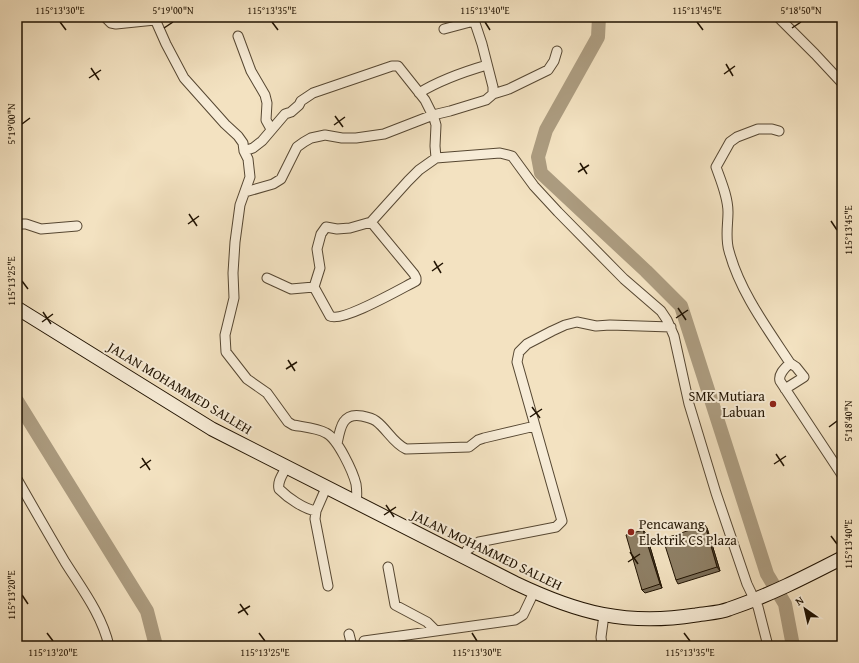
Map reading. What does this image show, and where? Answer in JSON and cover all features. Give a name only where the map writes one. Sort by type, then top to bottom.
[{"type":"main road","name":"JALAN MOHAMMED SALLEH","points":[[17,308],[212,429],[287,466],[326,488],[463,558],[534,592],[584,611],[604,615],[651,619],[672,619],[728,610],[780,589],[842,558]]},
{"type":"street","points":[[106,17],[111,23],[116,24],[155,18],[169,51],[184,78],[243,143],[244,151],[248,159],[250,177],[240,205],[235,242],[233,273],[234,298],[225,335],[226,352],[248,379],[267,393],[288,422],[293,425],[327,433],[337,444],[356,483],[356,503]]},
{"type":"street","points":[[778,17],[842,83]]},
{"type":"street","points":[[444,29],[474,19],[493,87],[493,94]]},
{"type":"street","points":[[238,36],[251,71],[265,95],[267,103],[266,120],[271,129]]},
{"type":"street","points":[[245,192],[252,189],[263,188],[281,179],[297,147],[311,138],[325,135],[342,138],[356,138],[384,134],[433,115],[486,100],[493,94],[509,89],[548,70],[554,62],[557,51]]},
{"type":"street","points":[[419,93],[449,77],[487,65]]},
{"type":"street","points":[[244,151],[253,148],[262,141],[284,114],[291,112],[299,105],[301,101],[313,93],[392,66],[398,66],[402,69],[425,100],[433,115],[436,125],[436,158]]},
{"type":"street","points":[[779,131],[772,129],[758,129],[737,137],[730,142],[716,167],[724,189],[728,210],[726,235],[729,251],[740,281],[755,309],[790,363],[796,367],[804,377],[785,389]]},
{"type":"street","points":[[371,222],[414,274],[416,280],[349,314],[335,318],[330,316],[314,287],[320,268],[317,249],[321,234],[326,227],[337,229],[350,228],[371,222],[419,170],[436,158],[500,153],[512,156],[534,186],[558,212],[624,279],[661,311],[671,327],[674,336],[689,404],[714,486],[747,584],[761,597],[768,646]]},
{"type":"street","points":[[17,224],[26,224],[41,229],[77,226]]},
{"type":"street","points":[[267,278],[291,289],[314,287]]},
{"type":"street","points":[[463,558],[468,550],[479,542],[556,527],[562,520],[517,362],[519,352],[527,344],[552,331],[576,322],[596,326],[671,327]]},
{"type":"street","points":[[790,363],[780,376],[780,381],[842,475]]},
{"type":"street","points":[[337,444],[345,421],[349,416],[353,415],[364,416],[376,421],[398,444],[406,449],[470,447],[478,440],[484,438],[535,426]]},
{"type":"street","points":[[287,466],[279,480],[279,489],[298,503],[312,511],[316,511]]},
{"type":"street","points":[[17,479],[50,537],[98,615],[105,629],[109,646]]},
{"type":"street","points":[[326,488],[316,511],[315,519],[328,586]]},
{"type":"street","points":[[388,567],[395,605],[428,622],[436,632]]},
{"type":"street","points":[[364,641],[515,620],[523,615],[534,592]]},
{"type":"street","points":[[602,646],[601,636],[604,615]]},
{"type":"street","points":[[348,634],[352,646]]},
{"type":"building","points":[[705,525],[717,567],[676,580],[663,539]]},
{"type":"building","points":[[643,530],[660,584],[642,590],[626,535]]},
{"type":"waterway","points":[[599,17],[598,37],[546,130],[538,157],[541,173],[646,271],[681,306],[767,574],[785,604],[793,646]]},
{"type":"waterway","points":[[17,401],[147,611],[156,646]]},
{"type":"place","name":"SMK Mutiara Labuan","points":[[773,404]]},
{"type":"place","name":"Pencawang Elektrik CS Plaza","points":[[631,532]]}]
